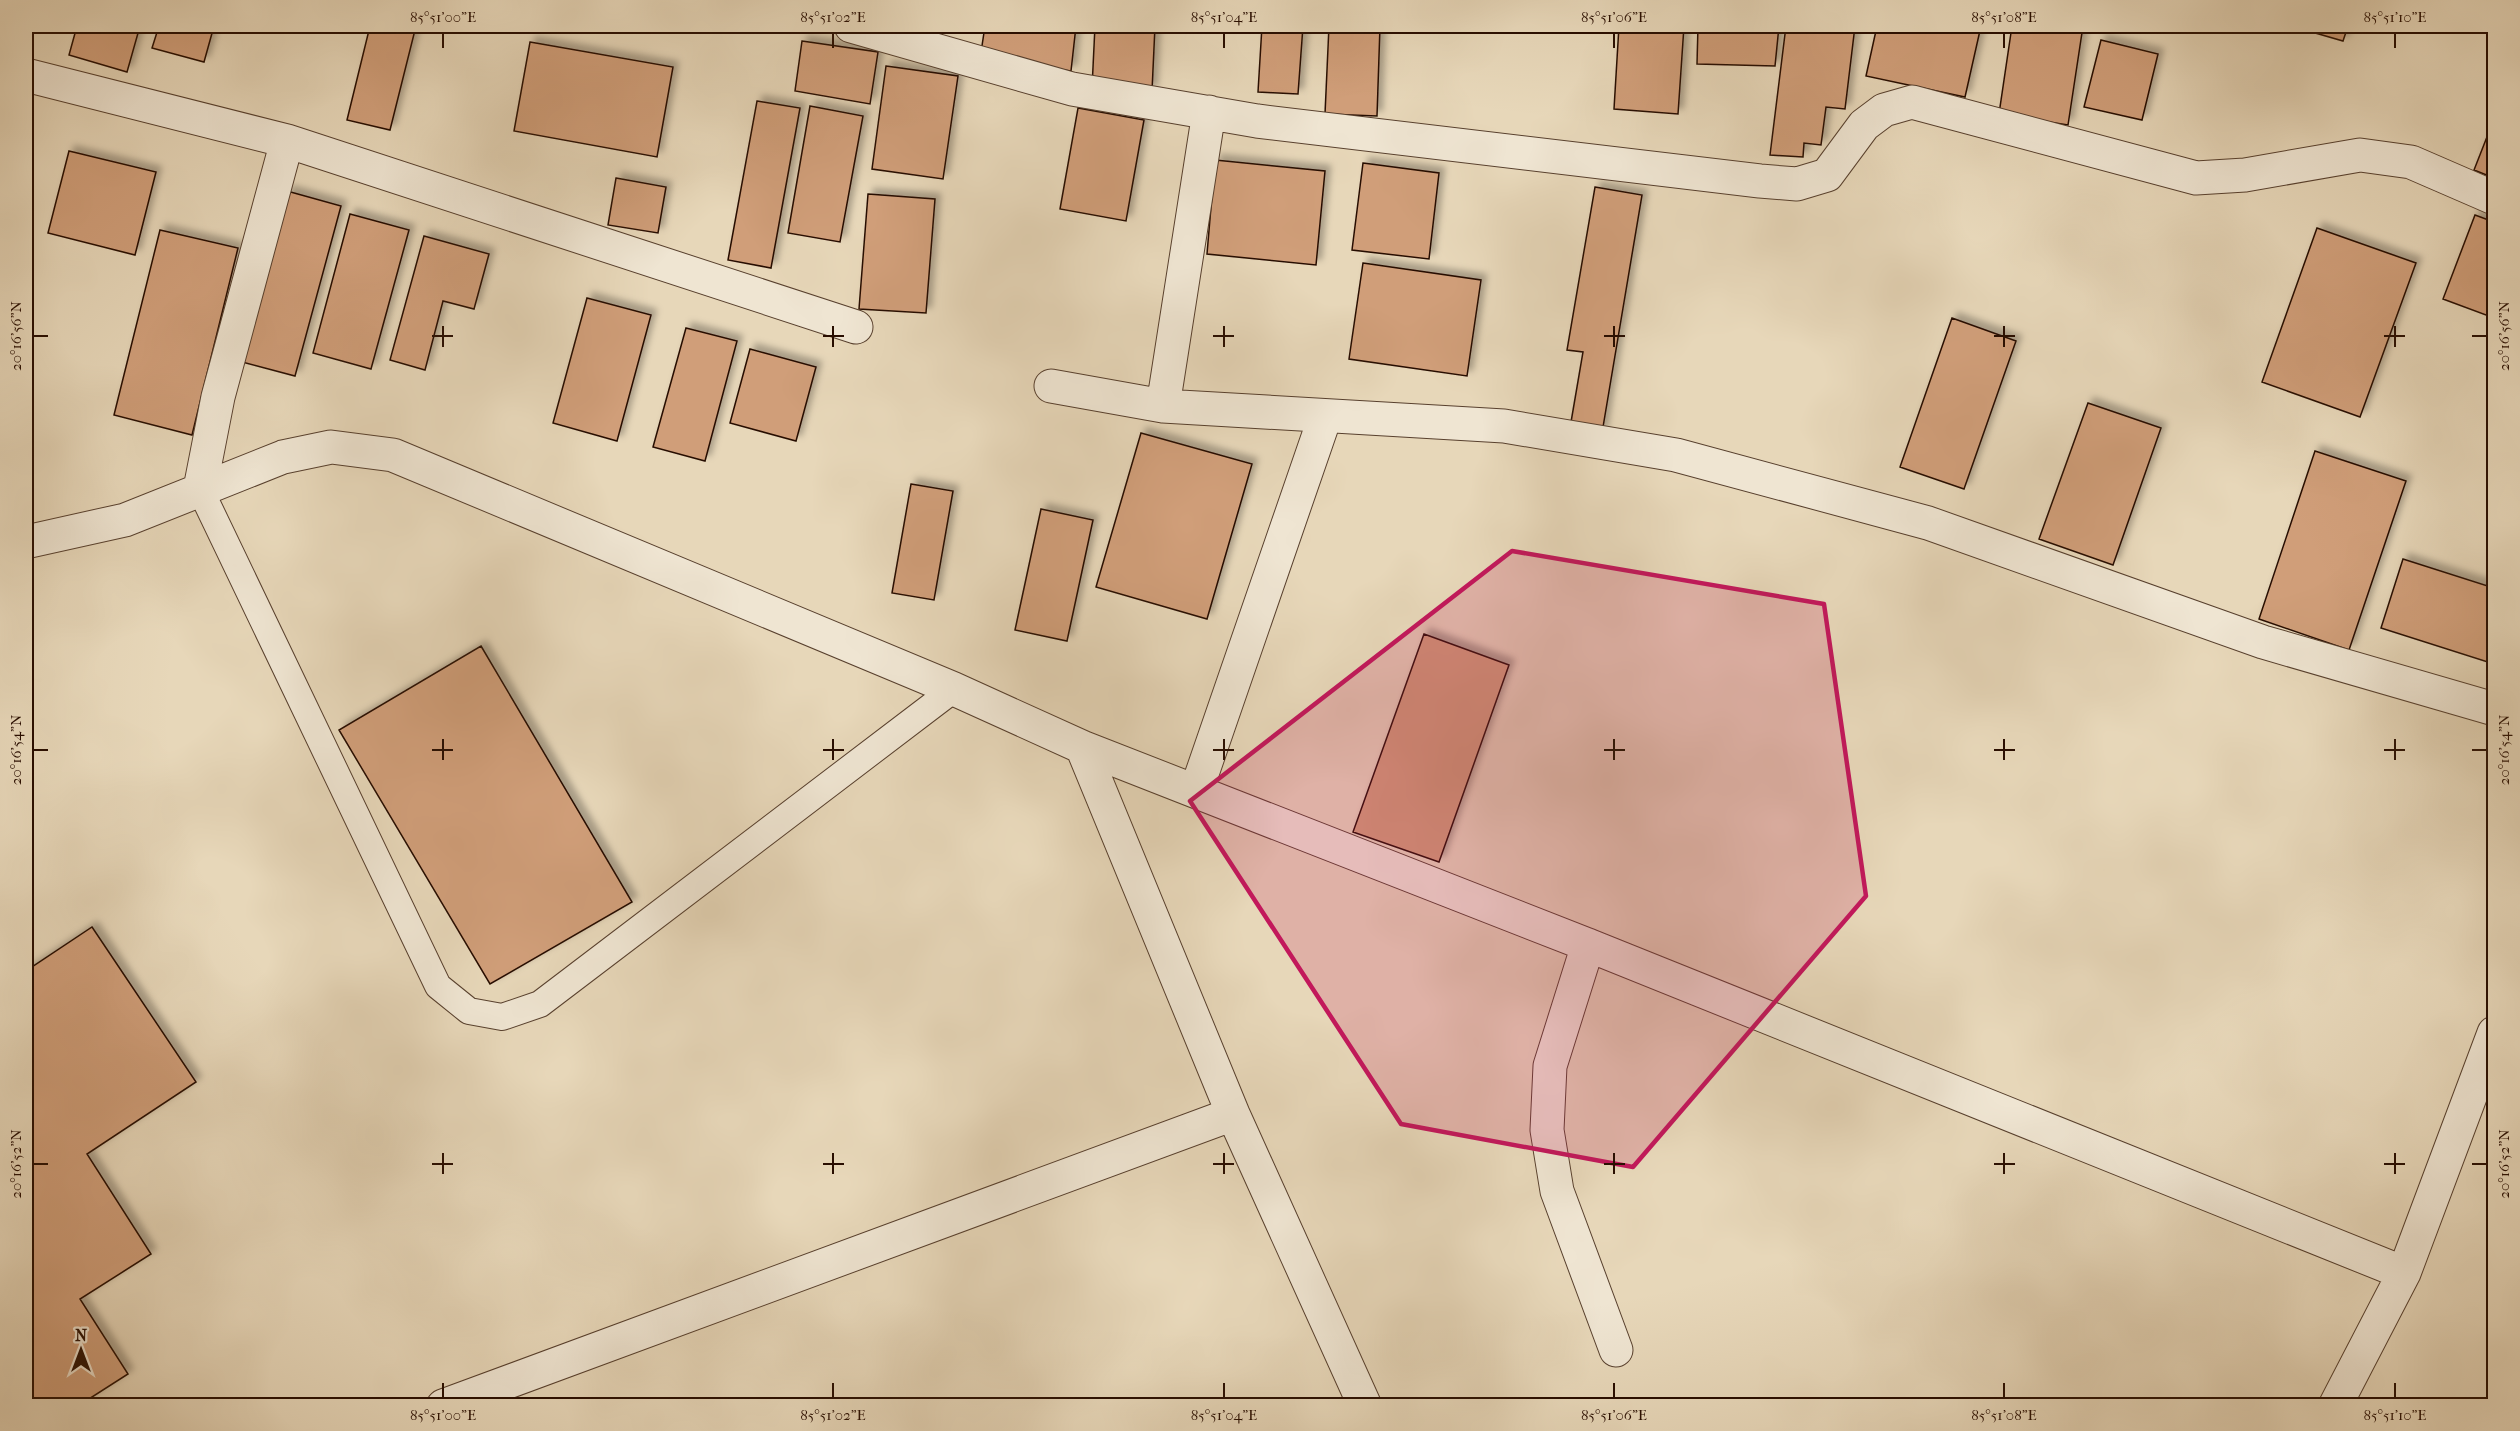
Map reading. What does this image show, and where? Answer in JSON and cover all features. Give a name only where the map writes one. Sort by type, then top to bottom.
[{"type":"street","points":[[851,26],[1072,89],[1257,121],[1797,184],[1827,175],[1864,125],[1884,110],[1912,102],[2196,178],[2245,175],[2360,154],[2411,162],[2494,198]]},
{"type":"street","points":[[26,75],[286,141],[856,327]]},
{"type":"street","points":[[1163,406],[1209,112]]},
{"type":"street","points":[[200,489],[218,397],[286,141]]},
{"type":"street","points":[[1051,386],[1163,406],[1504,426],[1676,455],[1928,523],[2263,642],[2494,709]]},
{"type":"street","points":[[1196,791],[1325,417]]},
{"type":"street","points":[[26,543],[125,520],[283,457],[332,447],[393,455],[954,689],[1082,747],[1588,945],[2404,1273]]},
{"type":"street","points":[[1082,747],[1233,1114],[1365,1406]]},
{"type":"street","points":[[1588,945],[1550,1066],[1547,1130],[1557,1191],[1616,1350]]},
{"type":"street","points":[[2335,1406],[2404,1273],[2494,1033]]},
{"type":"street","points":[[444,1405],[1233,1114]]},
{"type":"lane","points":[[200,489],[438,986],[469,1011],[502,1017],[540,1004],[954,689]]},
{"type":"highlighted area","points":[[1512,551],[1824,604],[1866,896],[1633,1167],[1401,1124],[1190,801]]},
{"type":"building","points":[[77,26],[140,26],[127,72],[69,55]]},
{"type":"building","points":[[159,26],[214,26],[204,62],[152,48]]},
{"type":"building","points":[[370,26],[416,26],[390,130],[347,120]]},
{"type":"building","points":[[985,26],[1076,26],[1071,71],[980,59]]},
{"type":"building","points":[[1095,26],[1155,26],[1152,91],[1092,88]]},
{"type":"building","points":[[1262,26],[1303,26],[1298,94],[1258,92]]},
{"type":"building","points":[[1329,26],[1380,26],[1377,116],[1325,114]]},
{"type":"building","points":[[1619,26],[1684,26],[1678,114],[1614,109]]},
{"type":"building","points":[[1698,26],[1779,26],[1775,66],[1697,64]]},
{"type":"building","points":[[1786,26],[1855,26],[1845,109],[1826,107],[1821,145],[1804,143],[1803,157],[1770,155]]},
{"type":"building","points":[[1877,26],[1981,26],[1965,97],[1866,76]]},
{"type":"building","points":[[2012,26],[2083,26],[2068,125],[1999,114]]},
{"type":"building","points":[[2291,26],[2348,26],[2343,41]]},
{"type":"building","points":[[2101,40],[2158,54],[2142,120],[2084,107]]},
{"type":"building","points":[[802,41],[878,52],[870,104],[795,91]]},
{"type":"building","points":[[530,42],[673,67],[657,157],[514,131]]},
{"type":"building","points":[[886,66],[958,76],[943,179],[872,169]]},
{"type":"building","points":[[757,101],[800,108],[771,268],[728,260]]},
{"type":"building","points":[[810,106],[863,116],[840,242],[788,233]]},
{"type":"building","points":[[1078,108],[1144,120],[1126,221],[1060,209]]},
{"type":"building","points":[[2494,119],[2494,178],[2474,170]]},
{"type":"building","points":[[69,151],[156,172],[135,255],[48,233]]},
{"type":"building","points":[[1215,160],[1325,171],[1316,265],[1207,254]]},
{"type":"building","points":[[1363,163],[1439,173],[1429,259],[1352,250]]},
{"type":"building","points":[[616,178],[666,187],[658,233],[608,225]]},
{"type":"building","points":[[1595,187],[1642,195],[1602,433],[1570,428],[1583,352],[1567,350]]},
{"type":"building","points":[[287,191],[341,206],[295,376],[242,362]]},
{"type":"building","points":[[868,194],[935,199],[926,313],[859,309]]},
{"type":"building","points":[[350,214],[409,230],[371,369],[313,353]]},
{"type":"building","points":[[2475,215],[2494,222],[2494,318],[2443,299]]},
{"type":"building","points":[[2317,228],[2416,263],[2360,417],[2262,382]]},
{"type":"building","points":[[160,230],[238,248],[192,435],[114,415]]},
{"type":"building","points":[[424,236],[489,254],[474,309],[443,301],[425,370],[390,360]]},
{"type":"building","points":[[1363,263],[1481,280],[1467,376],[1349,359]]},
{"type":"building","points":[[587,298],[651,315],[617,441],[553,423]]},
{"type":"building","points":[[1952,318],[2016,341],[1964,489],[1900,467]]},
{"type":"building","points":[[686,328],[737,341],[705,461],[653,447]]},
{"type":"building","points":[[750,349],[816,367],[796,441],[730,423]]},
{"type":"building","points":[[2088,403],[2161,428],[2113,565],[2039,539]]},
{"type":"building","points":[[1141,433],[1252,464],[1207,619],[1096,587]]},
{"type":"building","points":[[2315,451],[2406,481],[2349,650],[2259,619]]},
{"type":"building","points":[[911,484],[953,491],[934,600],[892,593]]},
{"type":"building","points":[[1041,509],[1093,520],[1067,641],[1015,630]]},
{"type":"building","points":[[2403,559],[2494,588],[2494,664],[2381,628]]},
{"type":"building","points":[[1424,634],[1509,665],[1439,862],[1353,832]]},
{"type":"building","points":[[481,646],[632,902],[490,984],[339,730]]},
{"type":"building","points":[[92,927],[196,1082],[87,1154],[151,1254],[80,1299],[128,1374],[78,1406],[26,1406],[26,971]]}]
